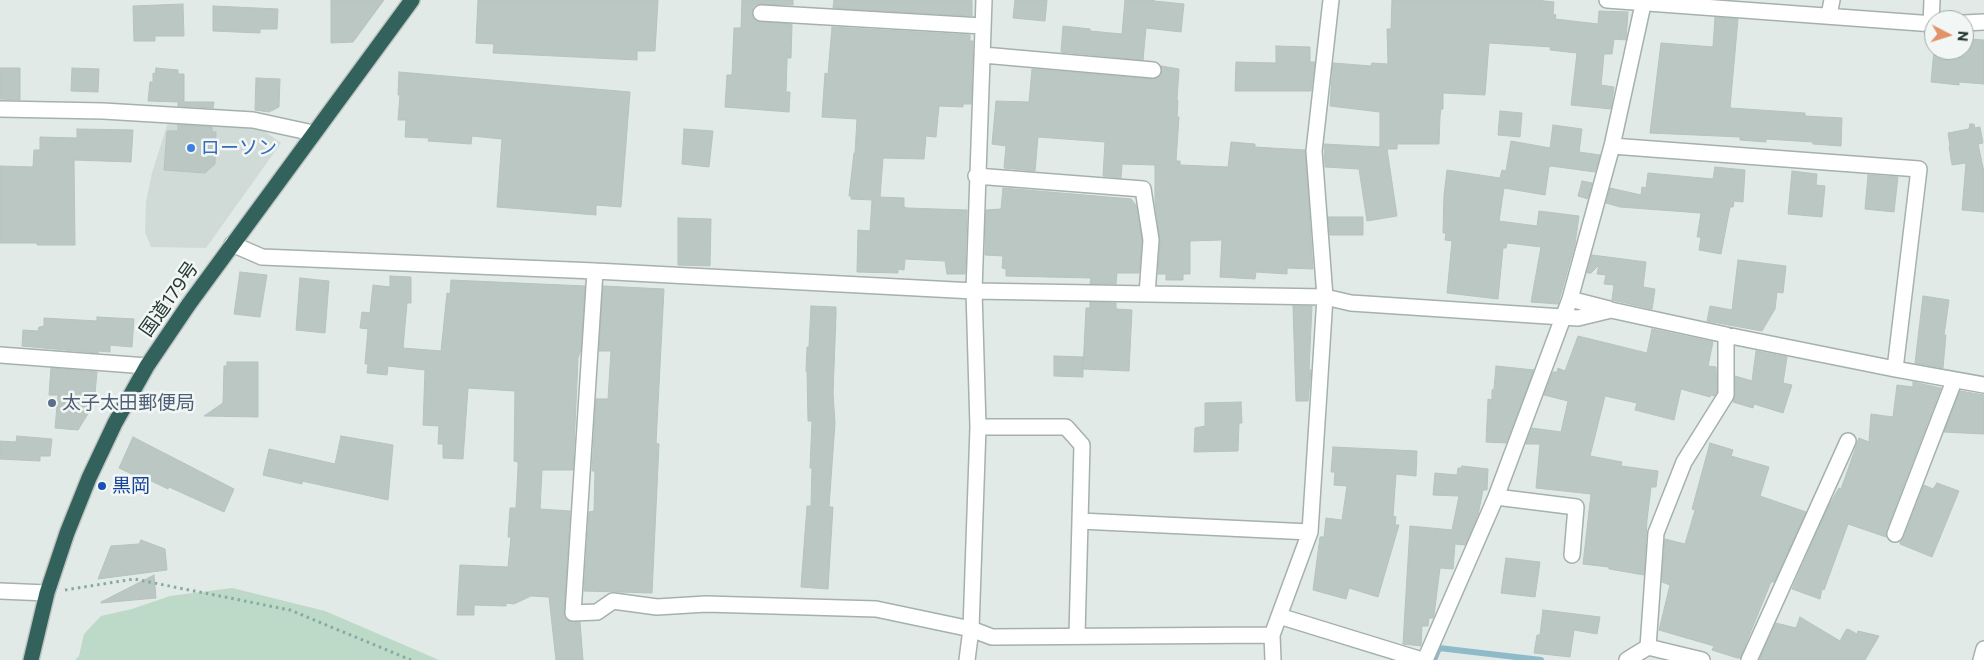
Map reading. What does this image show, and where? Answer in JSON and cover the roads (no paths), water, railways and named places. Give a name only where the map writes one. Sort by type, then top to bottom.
[{"type":"highway","name":"国道179号","points":[[31,660],[47,593],[67,533],[89,478],[115,423],[147,366],[313,132],[412,0]]},
{"type":"street","points":[[968,660],[971,630],[978,427],[974,291],[976,176],[984,0]]},
{"type":"street","points":[[1273,660],[1272,635],[1310,532],[1325,297],[1314,151],[1331,0]]},
{"type":"street","points":[[1606,0],[1924,23]]},
{"type":"street","points":[[1829,15],[1832,0]]},
{"type":"street","points":[[1279,616],[1424,660],[1496,497],[1570,299],[1612,146],[1644,2]]},
{"type":"street","points":[[760,13],[982,26]]},
{"type":"street","points":[[983,55],[1153,70]]},
{"type":"street","points":[[0,109],[103,111],[253,120],[313,132]]},
{"type":"street","points":[[1612,146],[1919,169],[1895,369]]},
{"type":"street","points":[[976,176],[1142,189],[1151,240],[1147,294]]},
{"type":"street","points":[[232,244],[262,257],[595,271],[974,291],[1325,297],[1351,303],[1563,318],[1578,318],[1611,310]]},
{"type":"street","points":[[595,271],[573,613],[597,612],[613,602],[657,607],[706,604],[876,609],[971,630],[992,637],[1272,635]]},
{"type":"street","points":[[1570,299],[1726,335],[1984,385]]},
{"type":"street","points":[[1648,647],[1656,533],[1684,462],[1726,395],[1726,335]]},
{"type":"street","points":[[0,355],[147,366]]},
{"type":"street","points":[[1895,534],[1954,380]]},
{"type":"street","points":[[978,427],[1066,427],[1082,445],[1077,635]]},
{"type":"street","points":[[1749,660],[1848,441]]},
{"type":"street","points":[[1496,497],[1576,507],[1572,555]]},
{"type":"street","points":[[1080,522],[1310,532]]},
{"type":"street","points":[[0,591],[47,593]]},
{"type":"street","points":[[1628,660],[1648,647],[1702,660]]},
{"type":"street","points":[[1981,660],[1984,649]]},
{"type":"waterway","points":[[1434,660],[1439,648],[1541,660]]},
{"type":"place","name":"ローソン","points":[[191,148]]},
{"type":"place","name":"太子太田郵便局","points":[[52,403]]},
{"type":"place","name":"黒岡","points":[[102,486]]}]
